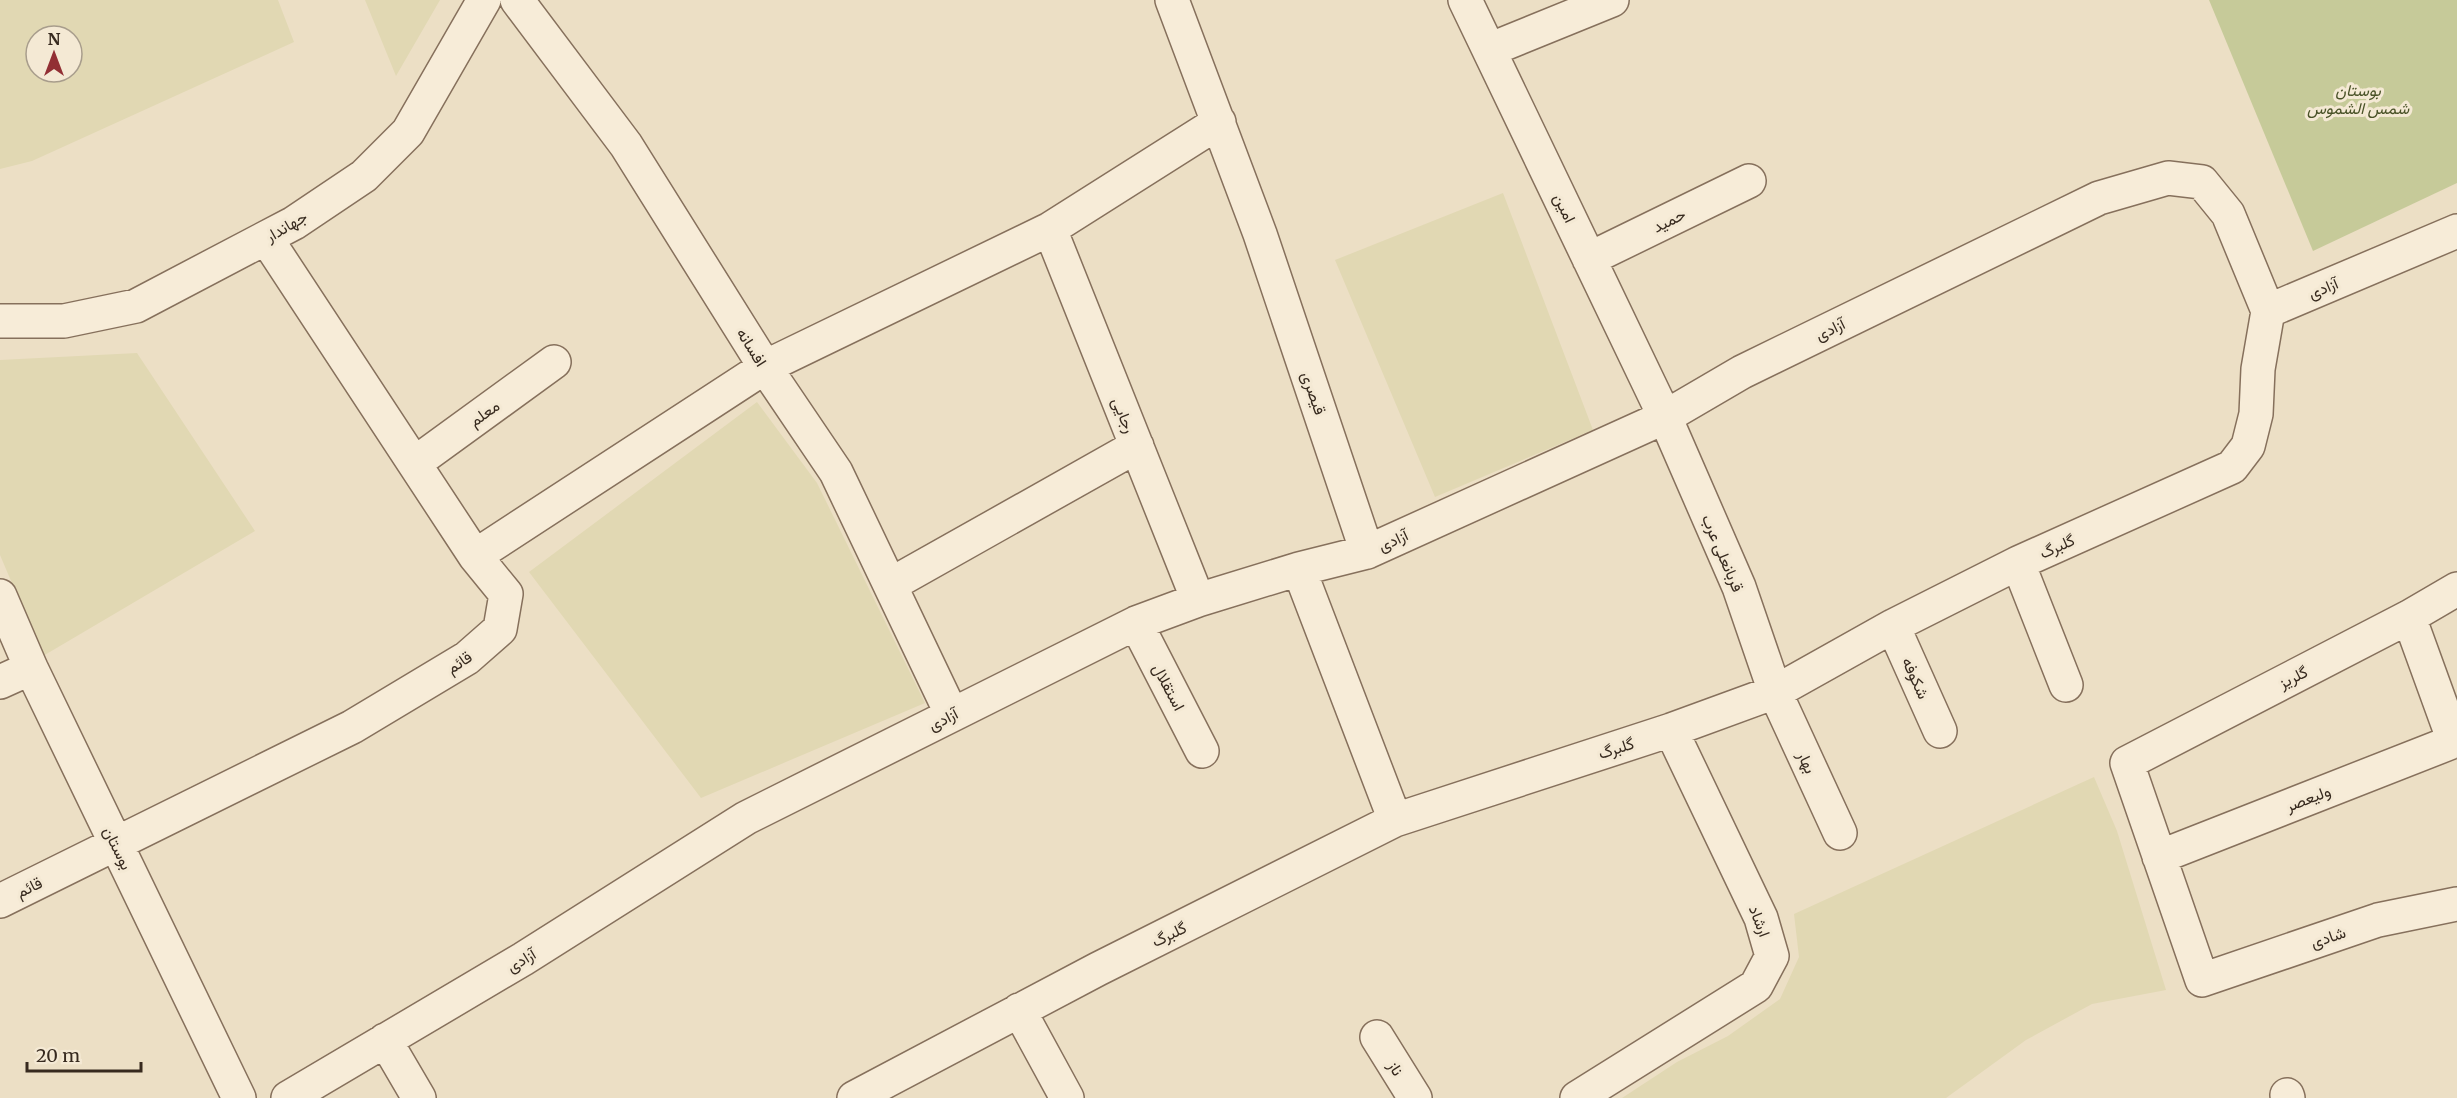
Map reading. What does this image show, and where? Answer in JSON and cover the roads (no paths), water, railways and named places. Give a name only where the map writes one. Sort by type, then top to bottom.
[{"type":"street","name":"جهاندار","points":[[0,321],[64,321],[136,306],[294,223],[364,176],[408,132],[484,0]]},
{"type":"street","name":"افسانه","points":[[517,0],[626,146],[765,367],[836,472],[952,715]]},
{"type":"street","name":"قیصری","points":[[1172,0],[1260,234],[1367,552]]},
{"type":"street","name":"امین","points":[[1465,0],[1665,417]]},
{"type":"street","points":[[1489,50],[1612,0]]},
{"type":"street","points":[[476,556],[765,367],[1050,229],[1219,122]]},
{"type":"street","name":"آزادی","points":[[288,1098],[523,959],[746,818],[1136,623],[1198,600],[1299,569],[1367,552],[1665,417],[1742,372],[2099,198],[2168,177],[2202,182],[2228,214],[2268,311],[2457,231]]},
{"type":"street","name":"حمید","points":[[1589,259],[1749,181]]},
{"type":"street","name":"رجایی","points":[[1050,229],[1198,600]]},
{"type":"street","name":"قائم","points":[[0,901],[352,727],[467,658],[500,629],[506,594],[476,556],[266,238]]},
{"type":"street","name":"گلبرگ","points":[[854,1098],[1019,1010],[1395,820],[1671,730],[1775,692],[1893,626],[2018,563],[2232,467],[2248,447],[2256,414],[2258,369],[2268,311]]},
{"type":"street","name":"معلم","points":[[415,464],[554,362]]},
{"type":"street","name":"قربانعلی عرب","points":[[1665,417],[1739,587],[1775,692]]},
{"type":"street","points":[[890,585],[1137,446]]},
{"type":"street","points":[[2018,563],[2066,685]]},
{"type":"street","points":[[1299,569],[1395,820]]},
{"type":"street","name":"گلریز","points":[[2159,857],[2127,763],[2409,617],[2457,589]]},
{"type":"street","name":"بوستان","points":[[0,596],[31,668],[239,1098]]},
{"type":"street","points":[[2409,617],[2455,741]]},
{"type":"street","name":"استقلال","points":[[1136,623],[1203,751]]},
{"type":"street","name":"شکوفه","points":[[1893,626],[1940,731]]},
{"type":"street","points":[[0,682],[31,668]]},
{"type":"street","name":"بهار","points":[[1775,692],[1840,833]]},
{"type":"street","name":"ارشاد","points":[[1577,1098],[1756,986],[1772,956],[1761,918],[1671,730]]},
{"type":"street","name":"ولیعصر","points":[[2159,857],[2455,741]]},
{"type":"street","name":"شادی","points":[[2159,857],[2202,980],[2378,920],[2457,904]]},
{"type":"street","points":[[1019,1010],[1067,1098]]},
{"type":"street","name":"ناز","points":[[1377,1037],[1415,1098]]},
{"type":"street","points":[[385,1040],[419,1098]]},
{"type":"park label","name":"بوستان شمس الشموس","points":[[2358,99]]}]
